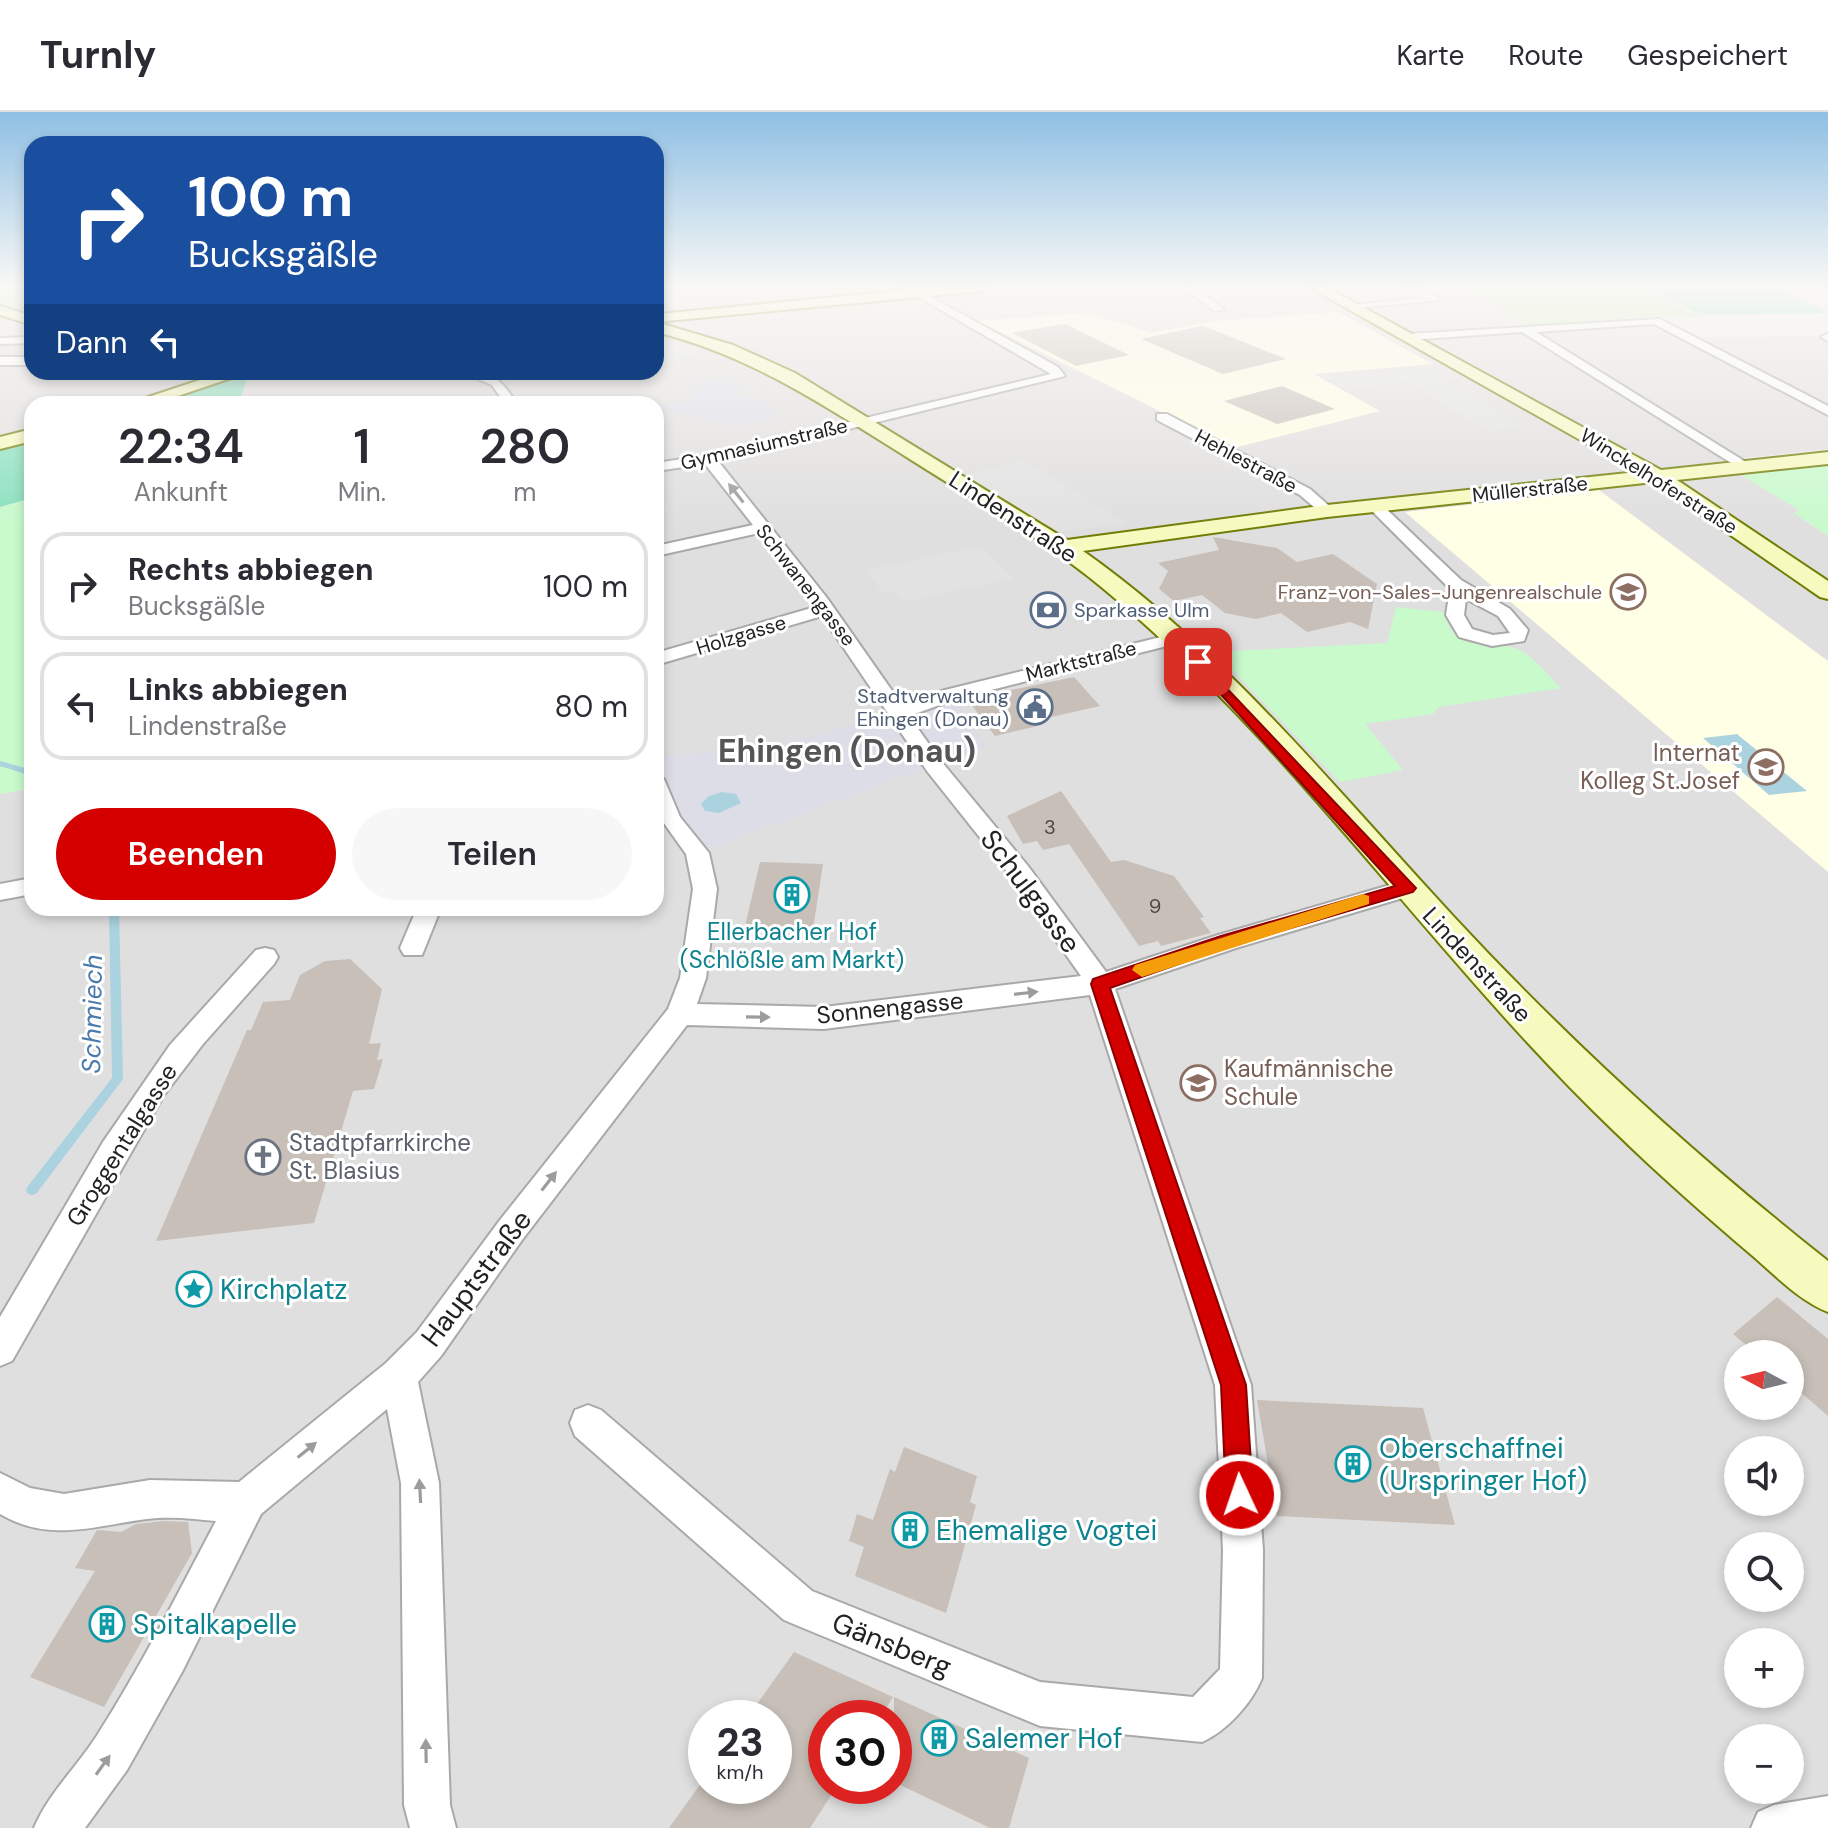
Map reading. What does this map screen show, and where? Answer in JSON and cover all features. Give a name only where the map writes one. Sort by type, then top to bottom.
[{"type":"street","name":"Lindenstraße","points":[[777,367],[1062,547],[1126,595],[1242,707],[1615,1109],[1705,1191],[1828,1290]]},
{"type":"street","name":"Gymnasiumstraße","points":[[664,466],[709,459],[864,421],[1047,382],[1059,376],[1049,367]]},
{"type":"street","name":"Winckelhoferstraße","points":[[1461,367],[1656,475],[1828,592]]},
{"type":"street","points":[[1585,367],[1744,467]]},
{"type":"street","points":[[1744,367],[1828,411]]},
{"type":"street","points":[[162,396],[215,380]]},
{"type":"street","points":[[491,380],[497,382],[506,396]]},
{"type":"street","name":"Hehlestraße","points":[[1162,417],[1305,492],[1327,511]]},
{"type":"street","points":[[0,443],[24,437]]},
{"type":"street","name":"Müllerstraße","points":[[1062,547],[1327,511],[1828,458]]},
{"type":"street","name":"Schwanengasse","points":[[709,459],[826,609],[934,766]]},
{"type":"street","points":[[1375,506],[1459,587]]},
{"type":"street","points":[[664,549],[762,528]]},
{"type":"street","name":"Holzgasse","points":[[664,657],[826,609]]},
{"type":"street","name":"Marktstraße","points":[[898,713],[952,694],[1173,639]]},
{"type":"street","name":"Schulgasse","points":[[934,766],[1020,872],[1100,984],[1233,1385],[1243,1550],[1241,1678]]},
{"type":"street","name":"Hauptstraße","points":[[399,1376],[429,1344],[511,1230],[680,1014],[693,978],[705,889],[697,853],[664,822]]},
{"type":"street","points":[[0,892],[24,888]]},
{"type":"street","name":"Sonnengasse","points":[[680,1014],[824,1018],[1100,984],[1227,941],[1407,888]]},
{"type":"street","points":[[413,948],[426,916]]},
{"type":"street","name":"Groggentalgasse","points":[[0,1349],[86,1196],[154,1086],[202,1026],[265,957]]},
{"type":"street","points":[[57,1828],[111,1754],[167,1657],[247,1500],[399,1376],[420,1483],[427,1805],[433,1828]]},
{"type":"street","name":"Gänsberg","points":[[588,1423],[798,1606],[1040,1704],[1202,1720],[1241,1678]]},
{"type":"street","points":[[0,1492],[23,1509],[58,1515],[172,1498],[215,1504],[247,1500]]},
{"type":"street","points":[[1774,1828],[1828,1819]]},
{"type":"shaded area","points":[[0,367],[24,367],[24,380],[215,380],[162,396],[24,396],[24,437],[0,443]]},
{"type":"shaded area","points":[[664,367],[1828,367],[1828,449],[1718,461],[1800,510],[1794,513],[1828,536],[1828,1828],[0,1828],[0,794],[24,790],[24,916],[664,916],[664,396],[241,396],[247,380],[664,380]]},
{"type":"shaded area","points":[[1071,367],[1396,367],[1314,374],[1380,411],[1234,448]]},
{"type":"shaded area","points":[[1440,369],[1457,378],[1444,380],[1444,383],[1450,383],[1527,428],[1489,432],[1408,382],[1344,388],[1324,377]]},
{"type":"shaded area","points":[[733,377],[745,386],[734,391],[760,401],[782,416],[736,427],[664,413],[664,404],[692,402],[692,383]]},
{"type":"shaded area","points":[[1025,460],[1126,524],[1064,531],[1047,528],[964,475]]},
{"type":"shaded area","name":"Internat Kolleg St.Josef","points":[[1599,490],[1828,661],[1828,872],[1405,512]]},
{"type":"shaded area","points":[[981,546],[1014,579],[903,602],[894,591],[883,593],[865,570]]},
{"type":"shaded area","points":[[952,694],[985,746],[697,853],[664,797],[664,757],[773,746],[898,713]]},
{"type":"green space","points":[[215,380],[247,380],[241,396],[162,396]]},
{"type":"green space","points":[[24,437],[24,500],[0,507],[0,443]]},
{"type":"green space","points":[[1828,458],[1828,536],[1794,513],[1799,510],[1729,468]]},
{"type":"green space","points":[[24,500],[24,790],[0,794],[0,507]]},
{"type":"green space","points":[[1396,607],[1444,612],[1449,625],[1462,640],[1520,650],[1561,688],[1439,707],[1433,714],[1365,724],[1403,770],[1340,782],[1215,652],[1387,643]]},
{"type":"water","points":[[1738,734],[1807,791],[1769,795],[1703,738]]},
{"type":"water","points":[[722,792],[736,794],[741,803],[719,813],[705,811],[701,804],[709,796]]},
{"type":"building","points":[[1207,367],[1252,367],[1223,374]]},
{"type":"building","points":[[1282,386],[1335,409],[1277,424],[1224,401]]},
{"type":"building","points":[[1213,537],[1277,548],[1297,562],[1333,554],[1377,584],[1368,629],[1350,622],[1307,632],[1281,613],[1256,619],[1225,613],[1202,595],[1174,601],[1159,589],[1168,571],[1158,563],[1219,550]]},
{"type":"building","name":"Stadtverwaltung Ehingen (Donau)","points":[[1074,677],[1100,706],[1038,720],[1042,725],[995,736],[967,699]]},
{"type":"building","points":[[1061,791],[1111,862],[1124,860],[1174,876],[1204,917],[1200,918],[1211,933],[1161,946],[1158,941],[1139,946],[1069,844],[1043,850],[1037,841],[1023,844],[1007,816]]},
{"type":"building","name":"Ellerbacher Hof (Schlößle am Markt)","points":[[760,862],[823,864],[813,929],[745,926]]},
{"type":"building","name":"Stadtpfarrkirche St. Blasius","points":[[350,959],[382,989],[369,1044],[381,1043],[377,1060],[383,1059],[374,1089],[353,1091],[314,1223],[156,1241],[247,1030],[251,1030],[263,1002],[290,1000],[300,975],[325,961]]},
{"type":"building","points":[[1777,1297],[1828,1339],[1828,1416],[1804,1395],[1804,1340],[1740,1340],[1733,1334]]},
{"type":"building","name":"Oberschaffnei (Urspringer Hof)","points":[[1257,1400],[1423,1408],[1455,1525],[1277,1516]]},
{"type":"building","name":"Ehemalige Vogtei","points":[[904,1447],[977,1476],[970,1502],[976,1505],[946,1613],[855,1576],[864,1547],[849,1541],[857,1514],[873,1520],[890,1469],[895,1472]]},
{"type":"building","name":"Spitalkapelle","points":[[188,1522],[192,1553],[104,1707],[30,1677],[95,1571],[75,1568],[97,1530],[121,1532],[136,1524]]},
{"type":"building","points":[[794,1652],[893,1697],[891,1700],[808,1700],[808,1804],[825,1804],[810,1828],[669,1828],[688,1801],[688,1804],[792,1804],[792,1700],[760,1700]]},
{"type":"building","points":[[912,1705],[1029,1758],[1009,1828],[990,1828],[912,1791]]},
{"type":"waterway","name":"Schmiech","points":[[0,763],[24,770]]},
{"type":"waterway","name":"Schmiech","points":[[32,1190],[118,1079],[114,916]]},
{"type":"slow traffic","points":[[1142,970],[1363,900]]},
{"type":"place","name":"Franz-von-Sales-Jungenrealschule","points":[[1628,592]]},
{"type":"place","name":"Sparkasse Ulm","points":[[1048,610]]},
{"type":"place","name":"Stadtverwaltung Ehingen (Donau)","points":[[1035,707]]},
{"type":"place","name":"Internat Kolleg St.Josef","points":[[1766,767]]},
{"type":"place","name":"Ellerbacher Hof (Schlößle am Markt)","points":[[792,895]]},
{"type":"place","name":"Kaufmännische Schule","points":[[1198,1083]]},
{"type":"place","name":"Stadtpfarrkirche St. Blasius","points":[[263,1157]]},
{"type":"place","name":"Kirchplatz","points":[[194,1289]]},
{"type":"place","name":"Oberschaffnei (Urspringer Hof)","points":[[1353,1464]]},
{"type":"place","name":"Ehemalige Vogtei","points":[[910,1530]]},
{"type":"place","name":"Spitalkapelle","points":[[107,1624]]},
{"type":"place","name":"Salemer Hof","points":[[939,1738]]},
{"type":"district","name":"Ehingen (Donau)","points":[[847,751]]},
{"type":"route","points":[[1198,662],[1407,888],[1227,941],[1100,984],[1233,1385],[1240,1495]]}]
